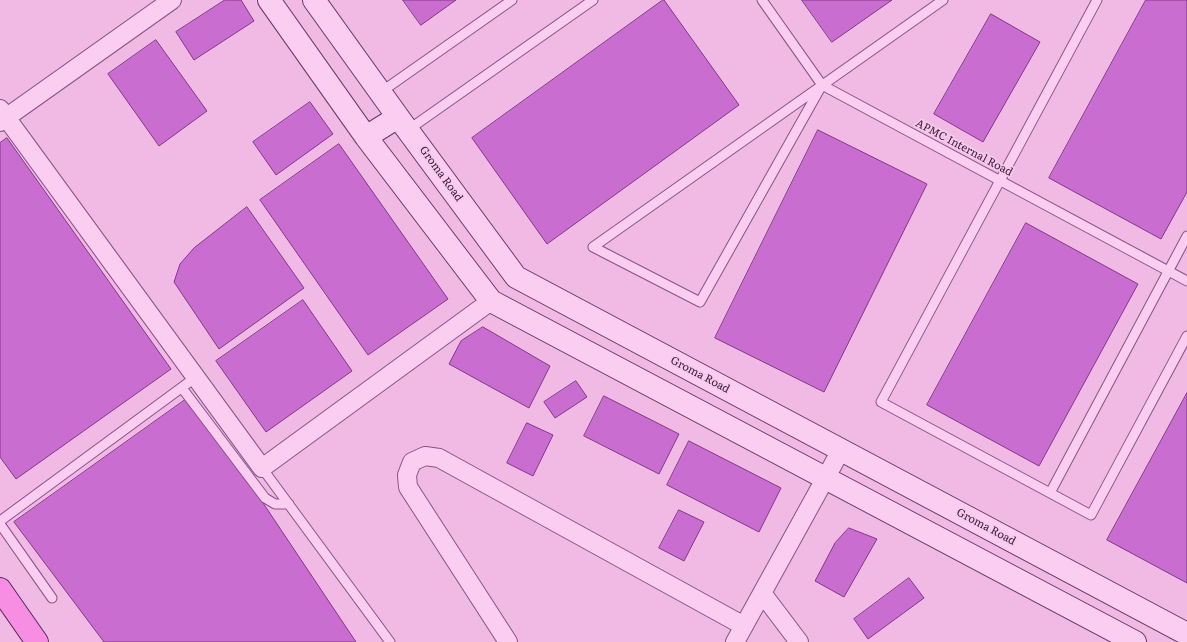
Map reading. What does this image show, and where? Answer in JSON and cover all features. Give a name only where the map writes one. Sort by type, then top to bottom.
[{"type":"main road","points":[[269,0],[366,137],[491,301],[1135,642]]},
{"type":"main road","name":"Groma Road","points":[[314,0],[516,277],[1187,634]]},
{"type":"main road","points":[[366,137],[403,124]]},
{"type":"main road","points":[[0,589],[37,642]]},
{"type":"street","points":[[172,0],[2,116],[262,468],[491,301]]},
{"type":"street","points":[[735,642],[841,450]]},
{"type":"street","points":[[508,642],[408,487],[407,475],[412,462],[425,456],[439,458],[744,626]]},
{"type":"street","points":[[762,593],[799,642]]},
{"type":"lane","points":[[380,92],[512,0]]},
{"type":"lane","points":[[403,124],[593,0]]},
{"type":"lane","name":"APMC Internal Road","points":[[762,0],[822,86],[1187,281]]},
{"type":"lane","points":[[822,86],[700,302],[594,247],[943,0]]},
{"type":"lane","points":[[1096,0],[881,402],[1091,515],[1187,336]]},
{"type":"lane","points":[[1050,493],[1187,236]]},
{"type":"lane","points":[[52,598],[0,522],[196,377]]},
{"type":"lane","points":[[182,388],[264,498],[275,504],[289,504]]},
{"type":"lane","points":[[262,468],[390,642]]},
{"type":"building","points":[[225,0],[241,0],[254,21],[194,60],[176,32]]},
{"type":"building","points":[[403,0],[456,0],[421,25]]},
{"type":"building","points":[[663,0],[739,105],[547,244],[472,138]]},
{"type":"building","points":[[802,0],[892,0],[832,42]]},
{"type":"building","points":[[1146,0],[1187,0],[1187,192],[1161,239],[1049,178]]},
{"type":"building","points":[[991,14],[1040,42],[983,142],[934,114]]},
{"type":"building","points":[[156,40],[207,111],[159,146],[108,74]]},
{"type":"building","points":[[310,102],[333,134],[276,175],[253,142]]},
{"type":"building","points":[[818,130],[927,184],[824,392],[715,338]]},
{"type":"building","points":[[7,138],[171,369],[16,479],[0,457],[0,143]]},
{"type":"building","points":[[339,144],[448,299],[368,355],[260,200]]},
{"type":"building","points":[[247,207],[304,288],[219,349],[174,282],[180,264],[194,248]]},
{"type":"building","points":[[1026,223],[1138,284],[1039,466],[927,405]]},
{"type":"building","points":[[303,300],[352,371],[266,432],[216,361]]},
{"type":"building","points":[[483,327],[550,366],[529,408],[449,364],[461,341]]},
{"type":"building","points":[[576,381],[587,397],[555,418],[544,402]]},
{"type":"building","points":[[1187,393],[1187,583],[1107,540]]},
{"type":"building","points":[[604,396],[679,434],[659,474],[584,436]]},
{"type":"building","points":[[185,400],[257,494],[356,642],[104,642],[14,522]]},
{"type":"building","points":[[527,423],[553,435],[533,476],[507,463]]},
{"type":"building","points":[[689,441],[781,488],[759,532],[667,485]]},
{"type":"building","points":[[679,510],[704,522],[684,561],[659,548]]},
{"type":"building","points":[[849,528],[877,539],[844,597],[815,581],[835,543]]},
{"type":"building","points":[[909,578],[924,598],[868,639],[854,619]]}]
